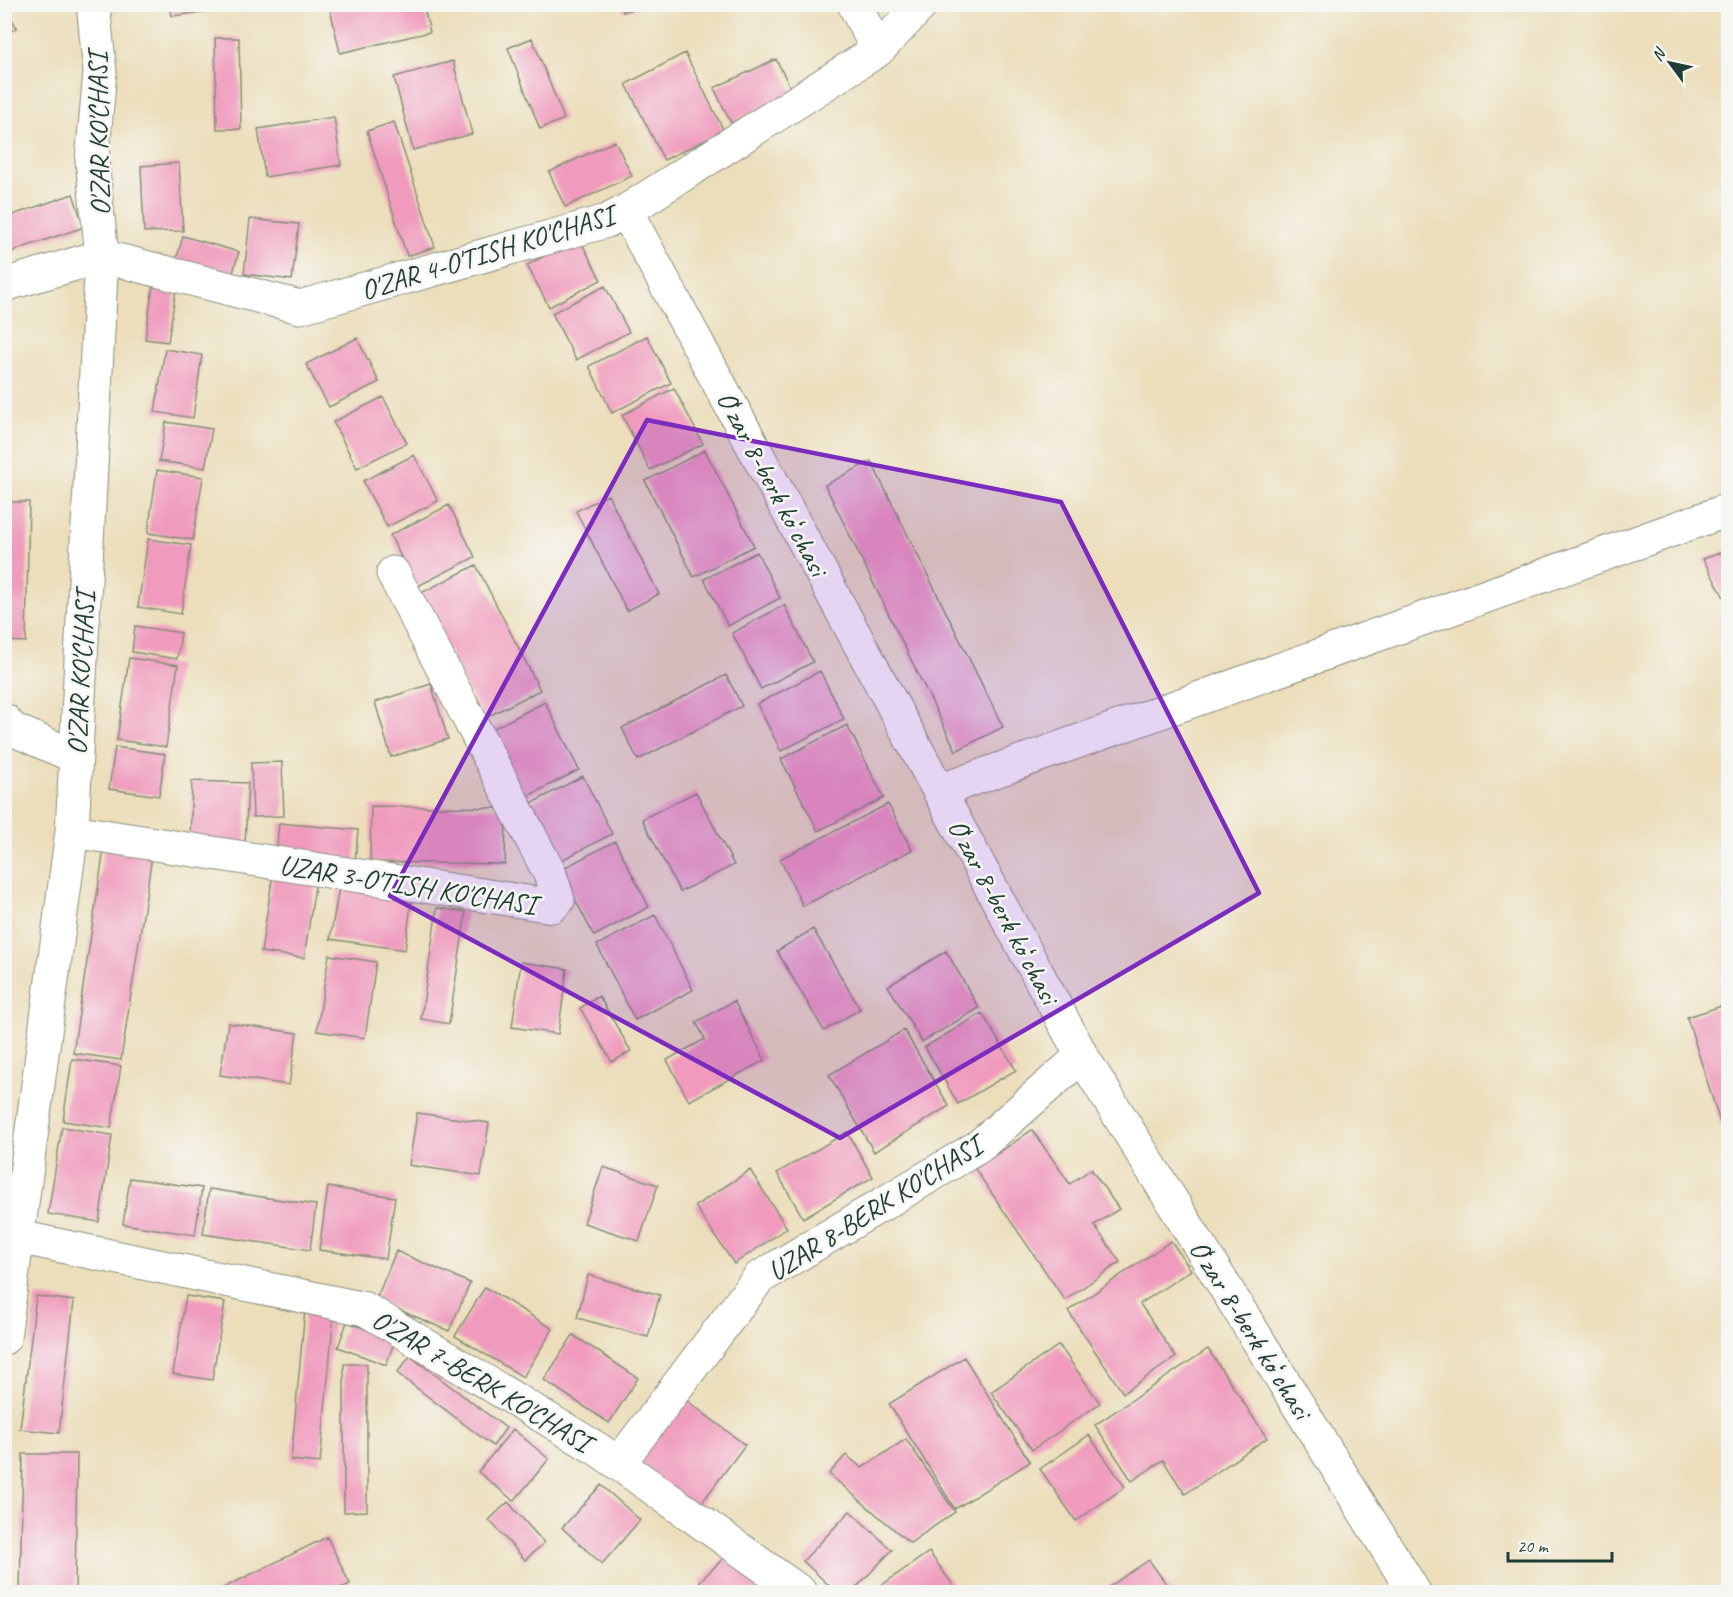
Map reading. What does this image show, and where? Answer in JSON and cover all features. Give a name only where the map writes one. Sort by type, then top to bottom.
[{"type":"street","name":"O'ZAR KO'CHASI","points":[[4,1338],[72,831],[102,256],[92,160],[100,72],[93,4]]},
{"type":"street","points":[[854,4],[878,50]]},
{"type":"street","name":"O'ZAR 4-O'TISH KO'CHASI","points":[[102,256],[300,307],[607,221],[878,50],[922,4]]},
{"type":"street","name":"Oʻzar 8-berk koʻchasi","points":[[626,211],[1082,1056],[1414,1593]]},
{"type":"street","points":[[4,285],[102,256]]},
{"type":"street","points":[[939,791],[1728,510]]},
{"type":"street","name":"UZAR 3-O'TISH KO'CHASI","points":[[72,831],[552,906],[558,900],[550,874],[393,573]]},
{"type":"street","points":[[4,720],[12,729],[76,757]]},
{"type":"street","name":"UZAR 8-BERK KO'CHASI","points":[[619,1463],[759,1278],[978,1147],[1082,1056]]},
{"type":"street","name":"O'ZAR 7-BERK KO'CHASI","points":[[18,1237],[365,1309],[599,1449],[800,1593]]},
{"type":"highlighted area","points":[[647,420],[1061,502],[1259,893],[840,1138],[390,896]]},
{"type":"building","points":[[170,4],[211,4],[212,11],[172,16]]},
{"type":"building","points":[[329,4],[423,4],[430,32],[340,53]]},
{"type":"building","points":[[621,4],[646,4],[646,5],[623,12]]},
{"type":"building","points":[[4,6],[17,28],[4,35]]},
{"type":"building","points":[[215,38],[239,38],[241,129],[217,129]]},
{"type":"building","points":[[532,38],[564,119],[540,129],[508,48]]},
{"type":"building","points":[[685,53],[724,131],[664,160],[626,84]]},
{"type":"building","points":[[776,59],[793,93],[731,123],[714,88]]},
{"type":"building","points":[[453,61],[472,134],[413,150],[394,77]]},
{"type":"building","points":[[334,117],[341,165],[265,177],[258,129]]},
{"type":"building","points":[[394,122],[435,247],[407,256],[367,131]]},
{"type":"building","points":[[615,141],[632,176],[565,207],[549,172]]},
{"type":"building","points":[[179,163],[183,231],[144,232],[141,166]]},
{"type":"building","points":[[73,194],[84,227],[4,254],[4,218]]},
{"type":"building","points":[[250,219],[299,224],[292,280],[244,274]]},
{"type":"building","points":[[183,236],[239,252],[232,276],[176,260]]},
{"type":"building","points":[[579,238],[601,280],[549,307],[527,265]]},
{"type":"building","points":[[153,286],[176,289],[168,342],[145,339]]},
{"type":"building","points":[[605,286],[629,332],[576,360],[552,313]]},
{"type":"building","points":[[647,336],[671,383],[612,413],[589,366]]},
{"type":"building","points":[[357,338],[379,382],[329,407],[306,364]]},
{"type":"building","points":[[165,349],[202,355],[193,418],[155,412]]},
{"type":"building","points":[[674,388],[703,444],[650,470],[622,415]]},
{"type":"building","points":[[383,397],[407,443],[357,468],[333,422]]},
{"type":"building","points":[[166,422],[212,429],[205,468],[159,461]]},
{"type":"building","points":[[705,450],[754,546],[694,577],[645,481]]},
{"type":"building","points":[[414,455],[438,501],[387,527],[363,481]]},
{"type":"building","points":[[871,461],[1003,727],[956,751],[825,485]]},
{"type":"building","points":[[157,470],[203,477],[193,540],[148,533]]},
{"type":"building","points":[[608,495],[659,594],[627,611],[576,511]]},
{"type":"building","points":[[4,502],[29,502],[26,642],[4,641]]},
{"type":"building","points":[[449,505],[475,557],[416,587],[390,535]]},
{"type":"building","points":[[148,539],[191,545],[181,614],[138,607]]},
{"type":"building","points":[[1728,550],[1728,605],[1703,559]]},
{"type":"building","points":[[757,552],[780,598],[728,626],[704,579]]},
{"type":"building","points":[[476,565],[540,690],[483,719],[419,594]]},
{"type":"building","points":[[784,605],[813,662],[761,689],[732,633]]},
{"type":"building","points":[[135,626],[181,633],[177,659],[132,652]]},
{"type":"building","points":[[129,658],[178,665],[166,747],[117,740]]},
{"type":"building","points":[[820,671],[844,719],[781,751],[757,704]]},
{"type":"building","points":[[726,675],[742,706],[638,760],[622,728]]},
{"type":"building","points":[[431,684],[448,739],[391,757],[375,702]]},
{"type":"building","points":[[545,702],[579,770],[524,798],[490,730]]},
{"type":"building","points":[[847,725],[884,798],[818,831],[781,759]]},
{"type":"building","points":[[115,747],[165,754],[159,796],[109,789]]},
{"type":"building","points":[[282,762],[284,816],[253,817],[251,763]]},
{"type":"building","points":[[583,776],[612,834],[558,862],[528,805]]},
{"type":"building","points":[[192,781],[248,783],[245,845],[190,844]]},
{"type":"building","points":[[696,792],[734,865],[680,892],[642,819]]},
{"type":"building","points":[[888,804],[912,850],[803,906],[780,859]]},
{"type":"building","points":[[371,806],[506,808],[505,864],[370,862]]},
{"type":"building","points":[[279,823],[358,830],[355,862],[276,855]]},
{"type":"building","points":[[615,841],[649,907],[594,936],[560,870]]},
{"type":"building","points":[[104,849],[152,856],[121,1060],[73,1053]]},
{"type":"building","points":[[273,874],[316,880],[304,958],[261,952]]},
{"type":"building","points":[[339,887],[412,897],[405,950],[330,939]]},
{"type":"building","points":[[437,908],[466,912],[449,1024],[421,1019]]},
{"type":"building","points":[[655,915],[693,990],[635,1020],[597,945]]},
{"type":"building","points":[[813,929],[860,1009],[824,1031],[777,951]]},
{"type":"building","points":[[946,951],[979,1008],[922,1042],[888,986]]},
{"type":"building","points":[[329,955],[376,962],[365,1038],[317,1031]]},
{"type":"building","points":[[521,962],[567,969],[558,1034],[512,1027]]},
{"type":"building","points":[[599,996],[631,1051],[612,1062],[580,1008]]},
{"type":"building","points":[[734,1001],[765,1060],[689,1101],[667,1060],[705,1039],[696,1022]]},
{"type":"building","points":[[1728,1004],[1728,1148],[1687,1017]]},
{"type":"building","points":[[982,1013],[1016,1070],[958,1104],[925,1047]]},
{"type":"building","points":[[228,1023],[297,1033],[289,1085],[220,1075]]},
{"type":"building","points":[[904,1030],[949,1106],[874,1152],[829,1075]]},
{"type":"building","points":[[72,1059],[121,1066],[111,1128],[63,1121]]},
{"type":"building","points":[[417,1113],[489,1123],[481,1176],[409,1165]]},
{"type":"building","points":[[62,1127],[112,1135],[99,1222],[48,1214]]},
{"type":"building","points":[[1032,1130],[1070,1184],[1091,1169],[1119,1209],[1094,1225],[1120,1262],[1065,1300],[975,1169]]},
{"type":"building","points":[[847,1132],[873,1177],[803,1218],[777,1173]]},
{"type":"building","points":[[603,1167],[658,1185],[639,1241],[584,1223]]},
{"type":"building","points":[[750,1170],[787,1228],[734,1264],[695,1206]]},
{"type":"building","points":[[130,1178],[202,1188],[195,1235],[123,1224]]},
{"type":"building","points":[[328,1187],[395,1197],[386,1259],[319,1250]]},
{"type":"building","points":[[209,1189],[316,1205],[310,1250],[203,1234]]},
{"type":"building","points":[[1171,1241],[1191,1270],[1140,1304],[1176,1357],[1123,1393],[1068,1311]]},
{"type":"building","points":[[396,1251],[470,1283],[449,1331],[376,1300]]},
{"type":"building","points":[[588,1275],[660,1295],[648,1337],[577,1318]]},
{"type":"building","points":[[485,1287],[553,1329],[523,1377],[455,1336]]},
{"type":"building","points":[[36,1296],[74,1301],[59,1433],[20,1429]]},
{"type":"building","points":[[186,1296],[225,1302],[212,1380],[173,1374]]},
{"type":"building","points":[[305,1309],[334,1312],[320,1463],[291,1460]]},
{"type":"building","points":[[347,1322],[395,1340],[386,1365],[338,1347]]},
{"type":"building","points":[[573,1335],[638,1378],[609,1423],[544,1380]]},
{"type":"building","points":[[1059,1345],[1100,1403],[1032,1450],[991,1392]]},
{"type":"building","points":[[1208,1349],[1267,1438],[1185,1494],[1163,1460],[1132,1481],[1095,1425]]},
{"type":"building","points":[[410,1356],[506,1428],[493,1446],[397,1373]]},
{"type":"building","points":[[964,1357],[1030,1462],[955,1509],[889,1404]]},
{"type":"building","points":[[344,1364],[367,1364],[367,1511],[344,1512]]},
{"type":"building","points":[[681,1396],[745,1445],[697,1509],[632,1459]]},
{"type":"building","points":[[513,1429],[549,1459],[514,1501],[478,1472]]},
{"type":"building","points":[[1089,1435],[1125,1487],[1076,1521],[1040,1469]]},
{"type":"building","points":[[906,1439],[955,1512],[910,1543],[829,1474],[846,1455],[862,1468]]},
{"type":"building","points":[[23,1454],[77,1454],[75,1592],[20,1592]]},
{"type":"building","points":[[601,1485],[640,1520],[602,1564],[562,1528]]},
{"type":"building","points":[[508,1502],[544,1543],[525,1560],[489,1520]]},
{"type":"building","points":[[850,1511],[892,1550],[852,1592],[836,1592],[803,1561]]},
{"type":"building","points":[[327,1537],[350,1584],[332,1592],[215,1592]]},
{"type":"building","points":[[732,1550],[772,1592],[708,1592],[699,1582]]},
{"type":"building","points":[[929,1552],[958,1592],[872,1592]]},
{"type":"building","points":[[1149,1560],[1172,1592],[1101,1592]]}]
